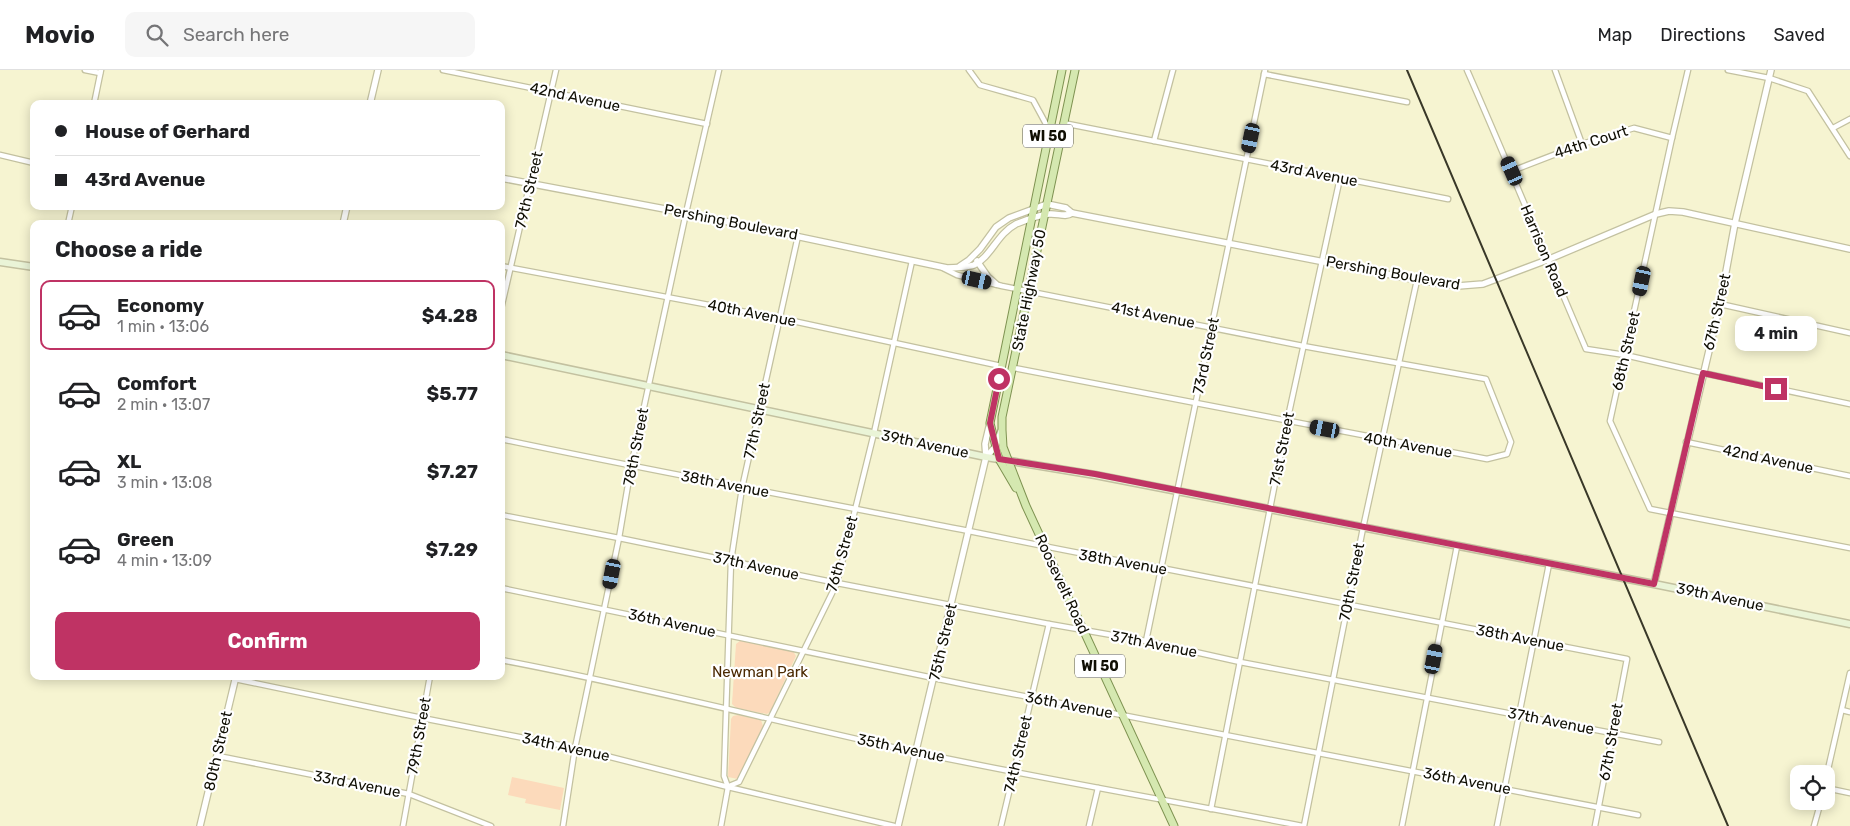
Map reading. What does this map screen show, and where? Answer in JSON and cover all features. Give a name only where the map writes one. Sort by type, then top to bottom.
[{"type":"main road","name":"State Highway 50","points":[[1026,506],[999,459],[990,423],[1062,70]]},
{"type":"main road","name":"State Highway 50","points":[[1026,506],[1004,447],[1002,417],[1014,368],[1074,70]]},
{"type":"main road","points":[[0,262],[30,267]]},
{"type":"main road","name":"39th Avenue","points":[[505,356],[986,457],[1095,474],[1850,624]]},
{"type":"main road","name":"Roosevelt Road","points":[[1026,506],[1174,826]]},
{"type":"street","points":[[85,70],[101,72],[95,100]]},
{"type":"street","points":[[371,100],[378,70]]},
{"type":"street","name":"42nd Avenue","points":[[443,70],[707,124]]},
{"type":"street","name":"79th Street","points":[[505,293],[556,70]]},
{"type":"street","name":"78th Street","points":[[563,826],[576,748],[605,610],[631,466],[719,70]]},
{"type":"street","points":[[969,70],[980,85],[1033,100],[1046,124]]},
{"type":"street","points":[[1154,142],[1174,70]]},
{"type":"street","name":"Harrison Road","points":[[1467,70],[1512,171],[1586,349],[1626,355]]},
{"type":"street","points":[[1554,70],[1582,144]]},
{"type":"street","name":"68th Street","points":[[1670,513],[1650,509],[1610,421],[1688,70]]},
{"type":"street","points":[[1728,70],[1769,78],[1808,91],[1850,156]]},
{"type":"street","name":"67th Street","points":[[1654,584],[1720,304],[1735,223],[1771,70]]},
{"type":"street","points":[[1265,72],[1407,102]]},
{"type":"street","name":"73rd Street","points":[[1146,641],[1265,72]]},
{"type":"street","points":[[1833,128],[1850,119]]},
{"type":"street","name":"43rd Avenue","points":[[1063,123],[1448,200]]},
{"type":"street","name":"44th Court","points":[[1512,171],[1582,144],[1634,128],[1672,138]]},
{"type":"street","points":[[0,155],[30,162]]},
{"type":"street","name":"71st Street","points":[[1211,809],[1287,422],[1340,178]]},
{"type":"street","name":"Pershing Boulevard","points":[[505,179],[686,213],[949,268],[970,266],[978,263],[1005,231],[1017,224],[1044,215],[1067,216],[1072,213]]},
{"type":"street","points":[[960,266],[973,256],[1000,224],[1013,216],[1047,204]]},
{"type":"street","name":"Pershing Boulevard","points":[[1047,204],[1066,208],[1072,213],[1417,280],[1458,286],[1482,284],[1548,260],[1656,214],[1669,211],[1683,212],[1850,249]]},
{"type":"street","name":"77th Street","points":[[728,787],[724,776],[731,560],[742,488],[798,236]]},
{"type":"street","points":[[973,256],[988,277],[996,284]]},
{"type":"street","name":"76th Street","points":[[728,787],[739,782],[837,583],[895,344],[912,260]]},
{"type":"street","name":"41st Avenue","points":[[940,266],[957,275],[1018,289],[1303,346],[1486,379],[1510,442],[1507,454]]},
{"type":"street","name":"40th Avenue","points":[[505,267],[779,318],[1001,366]]},
{"type":"street","name":"70th Street","points":[[1303,826],[1363,528],[1417,280]]},
{"type":"street","points":[[1720,304],[1850,333]]},
{"type":"street","points":[[1626,355],[1850,404]]},
{"type":"street","name":"40th Avenue","points":[[1014,368],[1487,459],[1507,454]]},
{"type":"street","name":"75th Street","points":[[898,826],[986,457],[985,444],[990,423]]},
{"type":"street","name":"75th Street","points":[[986,457],[996,446],[1002,430]]},
{"type":"street","name":"38th Avenue","points":[[505,440],[742,488],[969,530],[1044,547],[1627,658]]},
{"type":"street","name":"42nd Avenue","points":[[1686,442],[1850,476]]},
{"type":"street","points":[[1670,513],[1850,548]]},
{"type":"street","name":"37th Avenue","points":[[505,516],[731,560],[837,583],[1083,631],[1146,641],[1240,662],[1659,742]]},
{"type":"street","points":[[1402,826],[1457,546]]},
{"type":"street","points":[[1497,826],[1549,564]]},
{"type":"street","name":"36th Avenue","points":[[505,589],[934,679],[1638,815]]},
{"type":"street","name":"74th Street","points":[[1001,826],[1049,624]]},
{"type":"street","name":"67th Street","points":[[1596,826],[1627,658]]},
{"type":"street","name":"35th Avenue","points":[[505,661],[591,677],[916,752],[1163,801],[1303,826]]},
{"type":"street","points":[[1829,765],[1850,673]]},
{"type":"street","name":"80th Street","points":[[200,826],[235,680]]},
{"type":"street","name":"34th Avenue","points":[[250,680],[422,718],[576,748],[728,787],[894,826]]},
{"type":"street","name":"79th Street","points":[[402,826],[410,794],[429,680]]},
{"type":"street","points":[[1842,710],[1850,712]]},
{"type":"street","name":"33rd Avenue","points":[[218,756],[410,794],[492,826]]},
{"type":"street","points":[[721,826],[728,787]]},
{"type":"street","points":[[1089,826],[1098,788]]},
{"type":"street","points":[[1835,790],[1850,793]]},
{"type":"street","points":[[1814,826],[1818,810]]},
{"type":"green space","name":"Newman Park","points":[[741,640],[793,651],[796,656],[770,712],[767,714],[736,708],[732,704],[736,644]]},
{"type":"green space","name":"Newman Park","points":[[738,715],[761,720],[763,726],[738,779],[728,777],[731,719],[733,716]]},
{"type":"green space","points":[[512,777],[564,788],[560,810],[525,803],[526,799],[508,795]]},
{"type":"railway","points":[[1407,70],[1728,826]]},
{"type":"route","points":[[999,379],[990,423],[999,459],[1095,474],[1223,501],[1654,584],[1703,373],[1776,389]]}]
